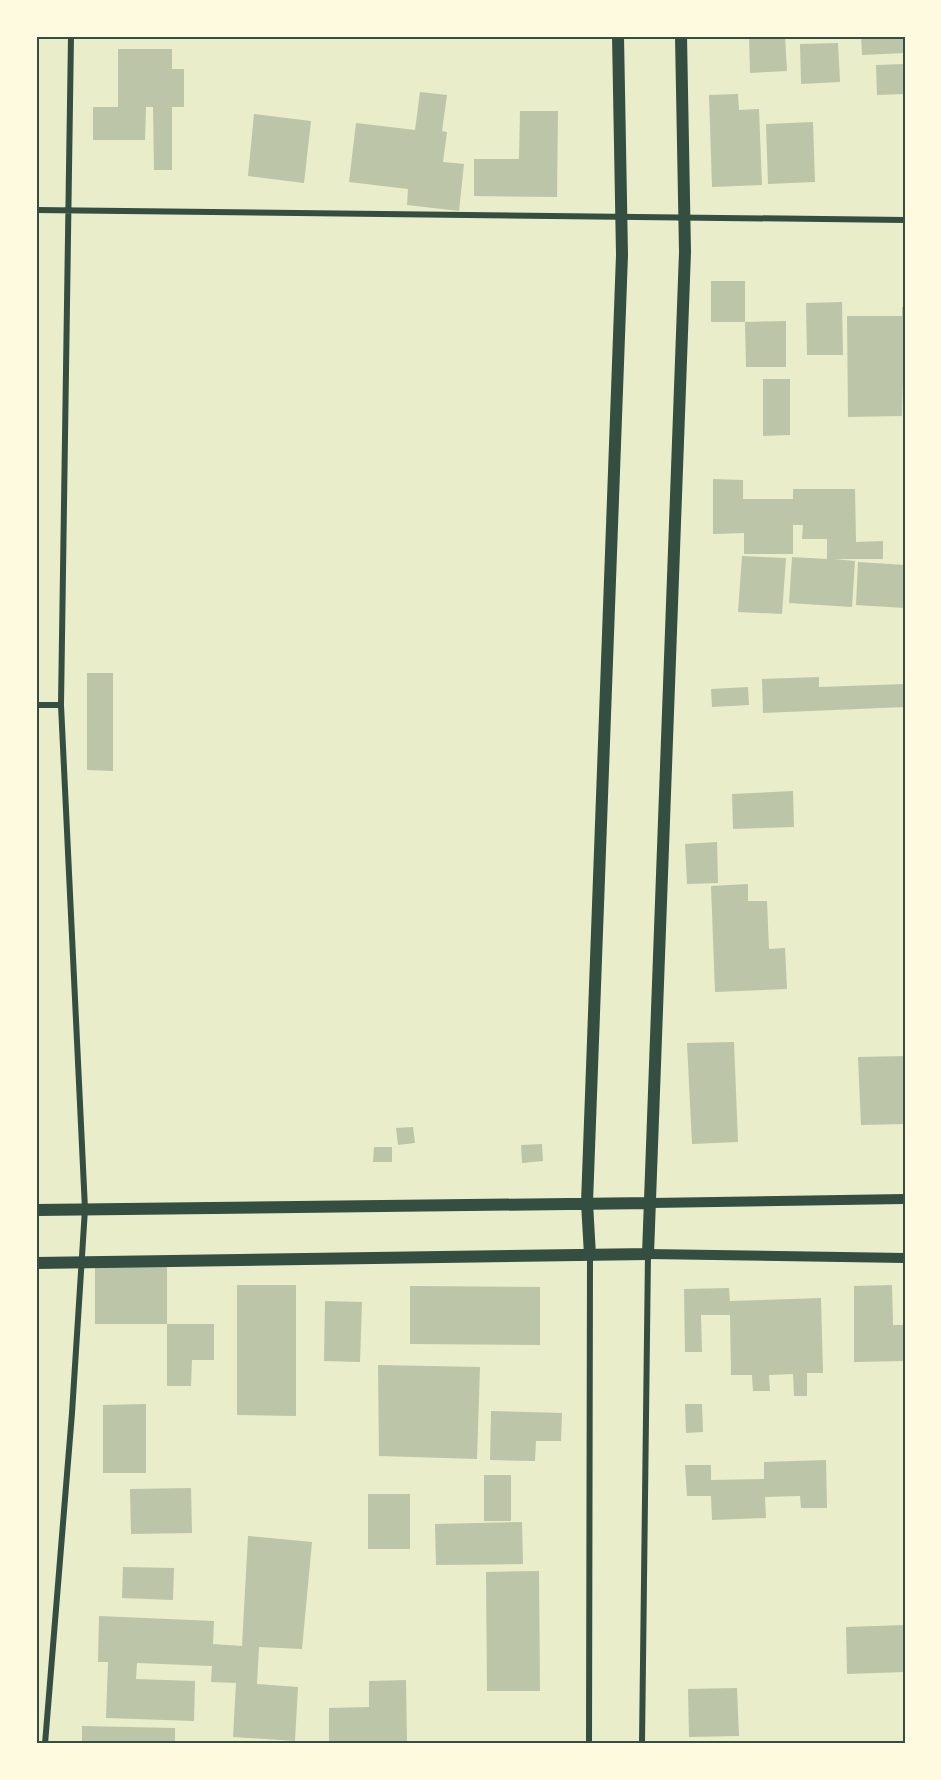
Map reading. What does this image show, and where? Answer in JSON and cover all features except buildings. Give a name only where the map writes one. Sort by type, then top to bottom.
[{"type":"main road","points":[[590,1255],[587,1203],[622,217],[618,36]]},
{"type":"main road","points":[[36,1263],[648,1254],[685,218],[681,36]]},
{"type":"main road","points":[[36,1209],[651,1203]]},
{"type":"street","points":[[45,1744],[83,1263],[85,1209],[61,705],[72,36]]},
{"type":"street","points":[[36,210],[905,220]]},
{"type":"street","points":[[36,705],[61,705]]},
{"type":"street","points":[[651,1203],[905,1199]]},
{"type":"street","points":[[642,1744],[648,1254],[905,1258]]},
{"type":"street","points":[[589,1744],[590,1255]]}]
